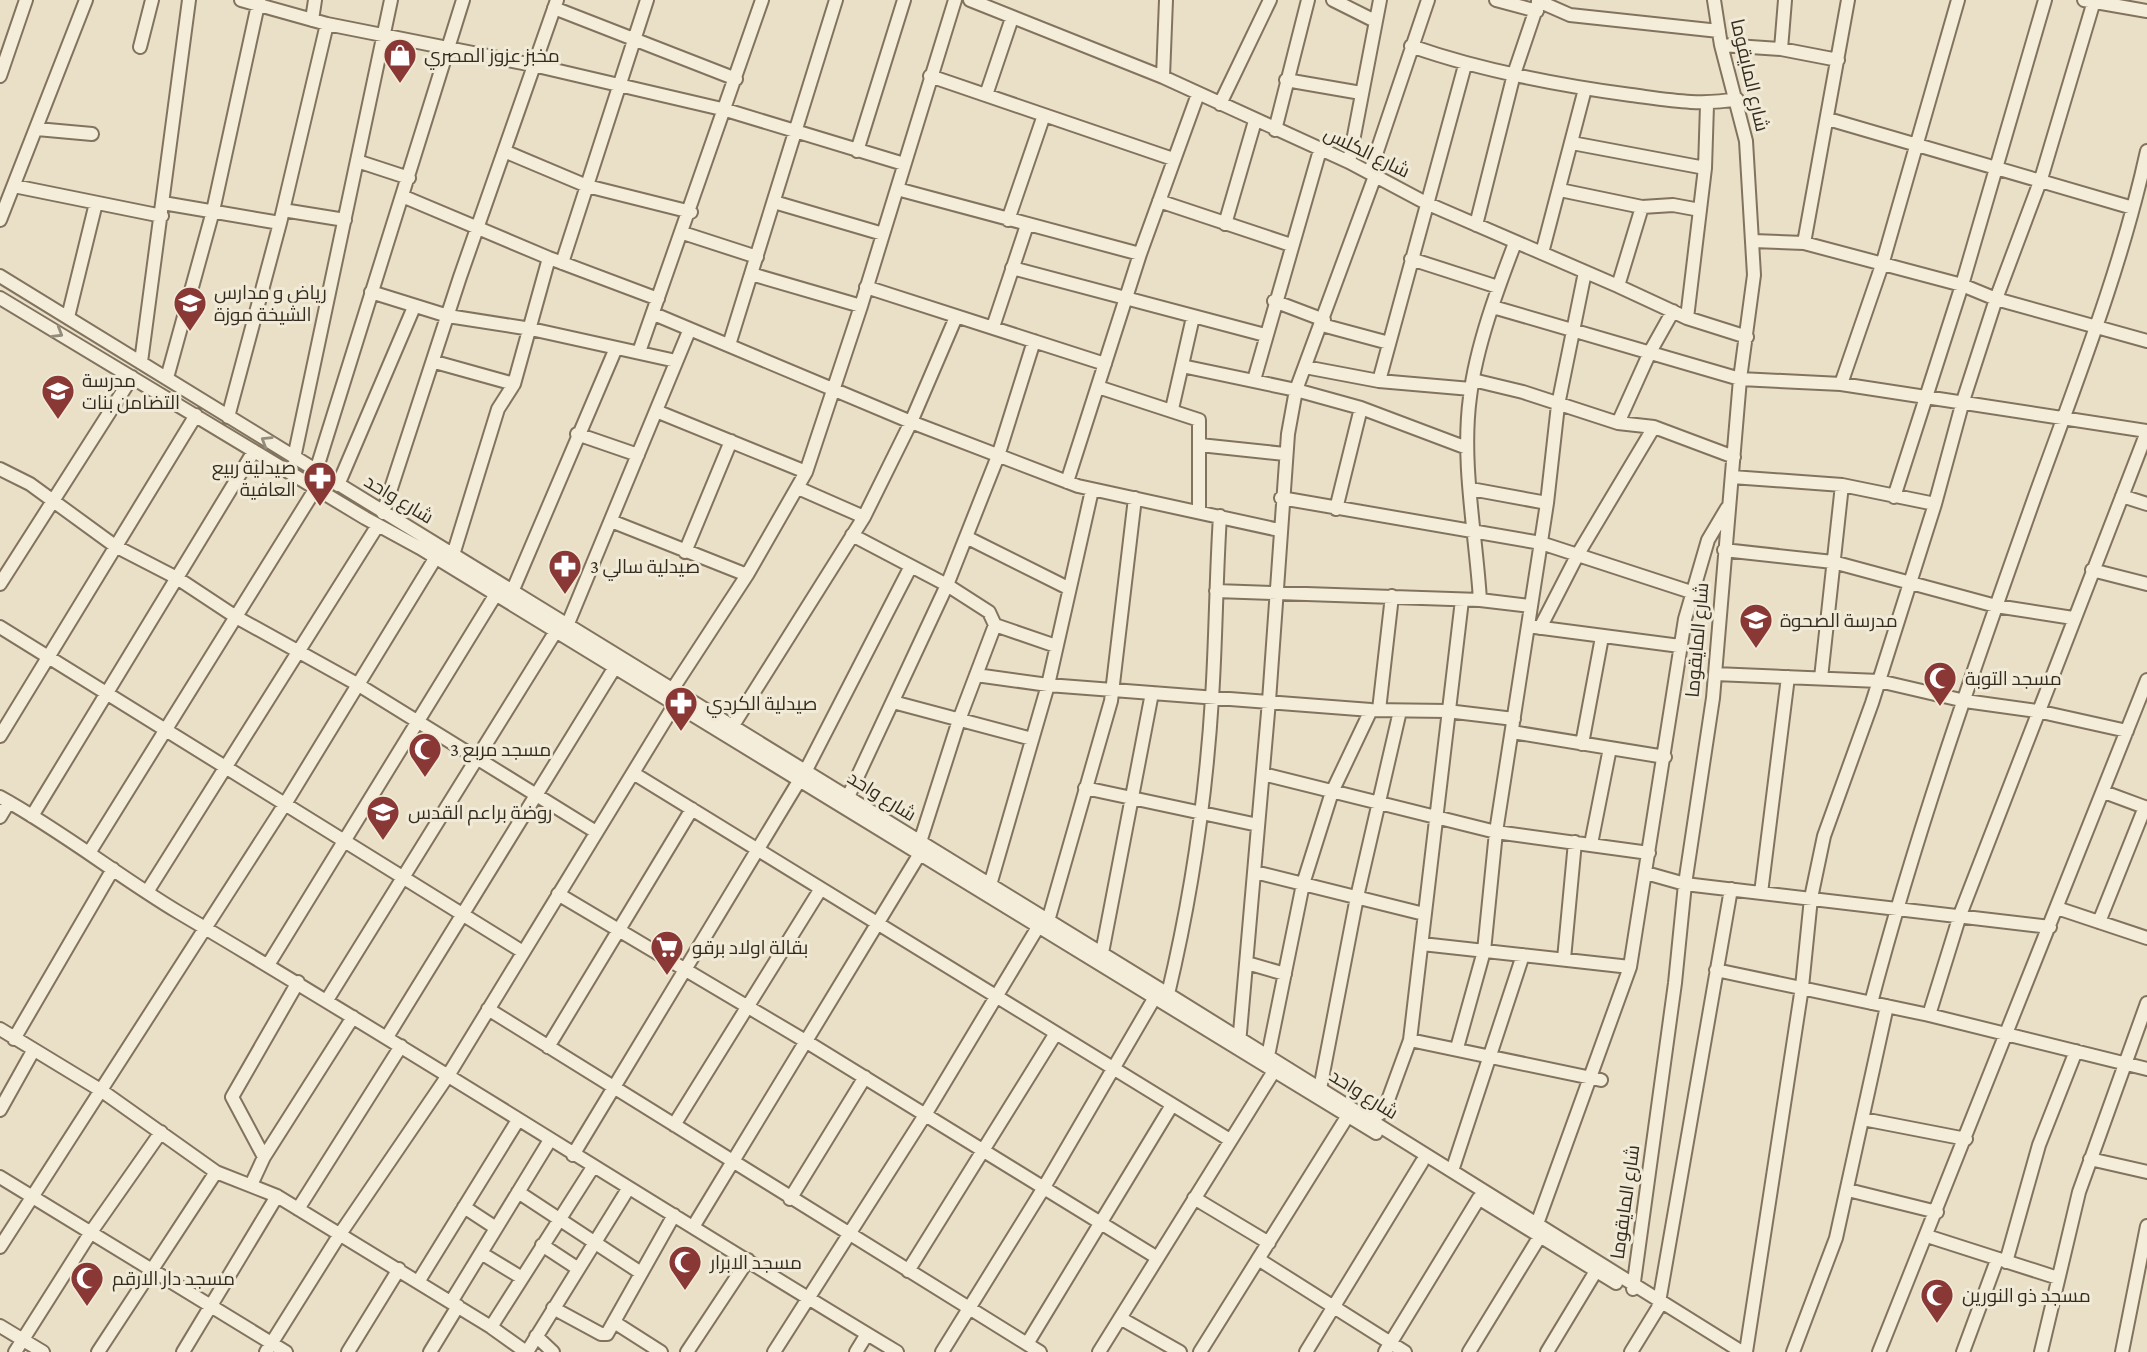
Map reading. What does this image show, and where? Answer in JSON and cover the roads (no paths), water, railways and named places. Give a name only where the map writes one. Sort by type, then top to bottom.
[{"type":"street","points":[[0,76],[26,0]]},
{"type":"street","points":[[0,220],[86,0]]},
{"type":"street","points":[[140,47],[152,0]]},
{"type":"street","points":[[141,362],[189,0]]},
{"type":"street","points":[[241,0],[327,24],[533,65],[726,110],[904,164]]},
{"type":"street","points":[[312,20],[315,0]]},
{"type":"street","points":[[294,458],[391,0]]},
{"type":"street","points":[[316,471],[463,0]]},
{"type":"street","points":[[562,263],[647,0]]},
{"type":"street","points":[[639,352],[691,212],[762,0]]},
{"type":"street","points":[[729,345],[835,0]]},
{"type":"street","points":[[857,151],[904,0]]},
{"type":"street","points":[[672,690],[747,575],[806,472],[861,306],[955,0]]},
{"type":"street","points":[[1163,77],[1166,0]]},
{"type":"street","points":[[1220,104],[1270,0]]},
{"type":"street","points":[[1275,130],[1308,0]]},
{"type":"street","points":[[1333,0],[1375,21]]},
{"type":"street","points":[[1349,162],[1380,0]]},
{"type":"street","points":[[1239,1044],[1269,701],[1279,530],[1286,454],[1296,390],[1323,322],[1373,174],[1427,0]]},
{"type":"street","points":[[1496,0],[1538,4],[1570,15],[1719,32]]},
{"type":"street","points":[[1570,15],[1575,0]]},
{"type":"street","name":"شارع المايقوما","points":[[1633,1289],[1715,674],[1740,379],[1754,275],[1746,141],[1721,45],[1714,0]]},
{"type":"street","points":[[1781,48],[1785,0]]},
{"type":"street","points":[[1804,243],[1848,0]]},
{"type":"street","points":[[1841,384],[1882,265],[1958,0]]},
{"type":"street","points":[[1894,497],[1924,395],[1962,285],[2045,0]]},
{"type":"street","name":"شارع الكلس","points":[[973,1],[1163,77],[1349,162],[1426,203],[1686,318],[1747,337]]},
{"type":"street","points":[[1744,1352],[1802,987],[1811,898],[1836,798],[1879,681],[1996,299],[2041,179],[2089,1],[2115,2],[2147,11]]},
{"type":"street","points":[[167,378],[213,211],[258,3]]},
{"type":"street","points":[[147,892],[381,519],[478,226],[556,4],[736,79]]},
{"type":"street","points":[[1476,225],[1514,74],[1538,4]]},
{"type":"street","points":[[986,95],[1012,18]]},
{"type":"street","points":[[228,417],[281,216],[327,24]]},
{"type":"street","points":[[1721,45],[1781,48],[1838,60]]},
{"type":"street","points":[[1411,46],[1465,65],[1585,89],[1707,105],[1737,99]]},
{"type":"street","points":[[1380,381],[1465,65]]},
{"type":"street","points":[[930,76],[1173,159]]},
{"type":"street","points":[[1286,80],[1361,93]]},
{"type":"street","points":[[1542,253],[1585,89]]},
{"type":"street","points":[[1067,482],[1140,254],[1198,93]]},
{"type":"street","points":[[1686,318],[1705,168],[1707,105]]},
{"type":"street","points":[[1008,220],[1044,115]]},
{"type":"street","points":[[1828,119],[2133,208]]},
{"type":"street","points":[[1225,224],[1255,121]]},
{"type":"street","points":[[37,130],[92,134]]},
{"type":"street","points":[[1572,143],[1705,168]]},
{"type":"street","points":[[1254,380],[1274,301],[1320,150]]},
{"type":"street","points":[[504,151],[587,186],[691,212]]},
{"type":"street","points":[[1871,1003],[1896,907],[1996,606],[2096,327],[2147,156]]},
{"type":"street","points":[[357,161],[408,178]]},
{"type":"street","points":[[14,186],[96,203],[345,220]]},
{"type":"street","points":[[897,188],[1140,254]]},
{"type":"street","points":[[1560,190],[1642,207],[1673,205],[1700,210]]},
{"type":"street","points":[[402,195],[549,258],[658,299]]},
{"type":"street","points":[[1159,201],[1291,245]]},
{"type":"street","points":[[774,202],[883,234]]},
{"type":"street","points":[[68,317],[96,203]]},
{"type":"street","points":[[1618,286],[1642,207]]},
{"type":"street","points":[[993,327],[1027,225]]},
{"type":"street","points":[[683,233],[757,257]]},
{"type":"street","points":[[1754,241],[1804,243],[1962,285],[1996,299],[2147,341]]},
{"type":"street","points":[[1480,600],[1467,448],[1472,384],[1498,287],[1515,243]]},
{"type":"street","points":[[453,555],[498,409],[514,384],[549,258]]},
{"type":"street","points":[[1411,259],[1498,287]]},
{"type":"street","points":[[1012,268],[1127,296],[1193,317],[1265,335]]},
{"type":"street","points":[[1457,1048],[1484,951],[1496,832],[1514,719],[1534,627],[1530,604],[1547,503],[1558,405],[1586,272]]},
{"type":"street","points":[[751,274],[861,306]]},
{"type":"street","name":"شارع واحد","points":[[0,276],[338,485],[436,558],[496,594],[562,628],[631,671],[675,704],[919,848],[990,886],[1043,924],[1102,953],[1162,996]]},
{"type":"street","points":[[866,287],[1105,364]]},
{"type":"street","points":[[371,292],[449,316],[531,329],[676,361]]},
{"type":"street","name":"شارع واحد","points":[[0,298],[316,488],[453,555],[512,592],[615,667],[631,671],[672,690],[732,727],[802,777],[848,797],[919,848]]},
{"type":"street","points":[[26,314],[36,298]]},
{"type":"street","points":[[1274,301],[1323,322],[1389,343]]},
{"type":"street","points":[[338,485],[414,307]]},
{"type":"street","points":[[1493,307],[1740,379],[1841,384],[2147,431],[1960,915],[1929,1016]]},
{"type":"street","points":[[1618,423],[1650,352],[1673,311]]},
{"type":"street","points":[[654,314],[690,331],[834,387],[911,422],[1067,482],[1092,490],[1279,530]]},
{"type":"street","points":[[732,727],[864,517],[911,422],[956,317]]},
{"type":"street","points":[[1172,410],[1193,317]]},
{"type":"street","points":[[327,1000],[562,628],[611,521],[690,331]]},
{"type":"street","points":[[848,797],[947,585],[998,456],[1034,341]]},
{"type":"street","points":[[512,592],[577,434],[616,348]]},
{"type":"street","points":[[435,362],[514,384]]},
{"type":"street","points":[[1182,366],[1254,380],[1361,408],[1467,448]]},
{"type":"street","points":[[1305,366],[1380,381],[1472,384],[1618,423],[1654,427],[1734,457]]},
{"type":"street","points":[[0,584],[132,377]]},
{"type":"street","points":[[1098,387],[1199,420],[1199,511]]},
{"type":"street","points":[[1336,509],[1361,408]]},
{"type":"street","points":[[656,411],[806,472]]},
{"type":"street","points":[[0,736],[196,415]]},
{"type":"street","points":[[1534,627],[1550,607],[1578,554],[1654,427]]},
{"type":"street","points":[[577,434],[638,455]]},
{"type":"street","points":[[685,552],[731,441]]},
{"type":"street","points":[[1200,445],[1286,454]]},
{"type":"street","points":[[32,817],[254,451]]},
{"type":"street","points":[[0,469],[54,502],[115,546],[177,578],[236,617],[357,684],[596,832]]},
{"type":"street","points":[[1732,477],[1842,485],[1935,504]]},
{"type":"street","points":[[1821,678],[1842,485]]},
{"type":"street","points":[[89,853],[164,728],[316,488]]},
{"type":"street","points":[[798,488],[864,517]]},
{"type":"street","points":[[1471,489],[1547,503]]},
{"type":"street","points":[[990,886],[1048,685],[1092,490]]},
{"type":"street","points":[[2122,496],[2147,505]]},
{"type":"street","points":[[774,1352],[1043,924],[1113,690],[1135,498]]},
{"type":"street","points":[[1282,498],[1541,542],[1691,592]]},
{"type":"street","points":[[1469,1352],[1538,1230],[1595,1078],[1630,967],[1665,757],[1680,646],[1691,592],[1707,540],[1730,503]]},
{"type":"street","points":[[942,1352],[1043,1189],[1113,1069],[1162,996],[1182,932],[1200,811],[1212,698],[1220,516]]},
{"type":"street","points":[[611,521],[747,575]]},
{"type":"street","points":[[694,1227],[877,925],[919,848],[959,720],[995,625],[989,612],[947,585],[910,568],[852,535]]},
{"type":"street","points":[[966,537],[1068,588]]},
{"type":"street","points":[[1724,550],[1833,562],[1996,606],[2073,618]]},
{"type":"street","points":[[0,1247],[285,804],[436,558]]},
{"type":"street","points":[[573,1155],[802,777],[910,568]]},
{"type":"street","points":[[2092,570],[2147,584]]},
{"type":"street","points":[[1216,591],[1480,600],[1550,607]]},
{"type":"street","points":[[268,965],[496,594]]},
{"type":"street","points":[[1268,1056],[1303,884],[1332,792],[1375,710],[1392,596]]},
{"type":"street","points":[[1366,1122],[1384,1111],[1410,1040],[1434,819],[1462,600]]},
{"type":"street","points":[[995,625],[1056,646]]},
{"type":"street","points":[[1534,627],[1680,646]]},
{"type":"street","points":[[0,628],[523,952]]},
{"type":"street","points":[[1582,744],[1602,637]]},
{"type":"street","points":[[387,1037],[615,667]]},
{"type":"street","points":[[1715,674],[1879,681],[1965,701],[2038,711],[2127,731]]},
{"type":"street","points":[[976,675],[1048,685],[1375,710],[1447,711],[1514,719]]},
{"type":"street","points":[[1761,893],[1788,677]]},
{"type":"street","points":[[1879,1352],[2008,1035],[2147,680]]},
{"type":"street","points":[[1102,953],[1152,693]]},
{"type":"street","points":[[893,702],[1032,739]]},
{"type":"street","points":[[269,1348],[340,1234],[449,1074],[675,704]]},
{"type":"street","points":[[1321,1089],[1357,897],[1400,711]]},
{"type":"street","points":[[1512,732],[1665,757]]},
{"type":"street","points":[[1591,844],[1609,748]]},
{"type":"street","points":[[633,773],[1230,1140]]},
{"type":"street","points":[[1263,774],[1434,819],[1496,832],[1649,853]]},
{"type":"street","points":[[1085,788],[1258,825]]},
{"type":"street","points":[[2099,922],[2146,807],[2104,792]]},
{"type":"street","points":[[0,817],[5,800],[147,892],[449,1074],[573,1155],[897,1352]]},
{"type":"street","points":[[548,1047],[692,809]]},
{"type":"street","points":[[1564,959],[1575,842]]},
{"type":"street","name":"شارع واحد","points":[[935,857],[1239,1044],[1274,1071],[1452,1171],[1596,1271],[1633,1289]]},
{"type":"street","points":[[14,1039],[113,869]]},
{"type":"street","points":[[1255,872],[1424,914]]},
{"type":"street","points":[[1646,873],[1685,884],[2050,927]]},
{"type":"street","points":[[1631,1352],[1657,1304],[1731,889]]},
{"type":"street","points":[[674,1125],[820,890]]},
{"type":"street","points":[[558,894],[865,1077],[1156,1257]]},
{"type":"street","points":[[2057,908],[2147,938]]},
{"type":"street","points":[[1422,944],[1630,967]]},
{"type":"street","points":[[1452,1171],[1492,1056],[1522,955]]},
{"type":"street","points":[[1247,963],[1285,974]]},
{"type":"street","points":[[1716,970],[1887,1006],[2147,1069]]},
{"type":"street","points":[[264,1157],[232,1097],[298,982]]},
{"type":"street","points":[[2041,1352],[2072,1215],[2147,1003]]},
{"type":"street","points":[[1793,1352],[1829,1263],[1848,1190],[1887,1006]]},
{"type":"street","points":[[488,1009],[849,1236],[1041,1352]]},
{"type":"street","points":[[251,1185],[264,1157],[354,1017]]},
{"type":"street","points":[[0,1029],[102,1091],[216,1172],[278,1196],[492,1327],[521,1350],[536,1336],[628,1189]]},
{"type":"street","points":[[908,1271],[1056,1033]]},
{"type":"street","points":[[1410,1040],[1595,1078]]},
{"type":"street","name":"شارع واحد","points":[[1239,1044],[1268,1056],[1321,1089],[1350,1112]]},
{"type":"street","points":[[298,1209],[401,1046]]},
{"type":"street","points":[[0,1110],[33,1051]]},
{"type":"street","points":[[1963,1352],[2001,1261],[2039,1144],[2076,1051]]},
{"type":"street","points":[[1099,1352],[1274,1071]]},
{"type":"street","points":[[790,1199],[865,1077]]},
{"type":"street","points":[[1027,1344],[1172,1105]]},
{"type":"street","points":[[1200,1352],[1350,1112]]},
{"type":"street","points":[[418,1282],[518,1119]]},
{"type":"street","points":[[1863,1119],[1966,1139]]},
{"type":"street","name":"شارع واحد","points":[[1366,1122],[1422,1162],[1633,1289],[1727,1352]]},
{"type":"street","points":[[15,1352],[91,1232],[161,1132]]},
{"type":"street","points":[[430,1352],[481,1253],[550,1140]]},
{"type":"street","points":[[2090,1159],[2147,1172]]},
{"type":"street","points":[[1306,1352],[1422,1162]]},
{"type":"street","points":[[492,1327],[593,1167]]},
{"type":"street","points":[[98,1352],[216,1172]]},
{"type":"street","points":[[0,1177],[211,1306],[269,1348],[286,1352]]},
{"type":"street","points":[[1848,1190],[1937,1212]]},
{"type":"street","points":[[518,1192],[641,1273]]},
{"type":"street","points":[[183,1352],[278,1196]]},
{"type":"street","points":[[1194,1198],[1269,1243]]},
{"type":"street","points":[[1388,1348],[1479,1198]]},
{"type":"street","points":[[464,1207],[496,1228]]},
{"type":"street","points":[[553,1308],[604,1335],[674,1215]]},
{"type":"street","points":[[2122,1352],[2147,1226]]},
{"type":"street","points":[[1927,1236],[2058,1278]]},
{"type":"street","points":[[542,1245],[577,1268]]},
{"type":"street","points":[[481,1253],[522,1278]]},
{"type":"street","points":[[1258,1259],[1388,1348],[1405,1352]]},
{"type":"street","points":[[688,1352],[748,1260]]},
{"type":"street","points":[[348,1352],[399,1269]]},
{"type":"street","points":[[1547,1352],[1596,1271]]},
{"type":"street","name":"شارع واحد","points":[[1657,1304],[1744,1352]]},
{"type":"street","points":[[1120,1318],[1180,1352]]},
{"type":"street","points":[[614,1322],[661,1352]]},
{"type":"street","points":[[0,1326],[43,1352]]},
{"type":"street","points":[[856,1352],[867,1334]]},
{"type":"street","points":[[536,1336],[553,1352]]},
{"type":"place","name":"مخبز عزوز المصري","points":[[400,85]]},
{"type":"place","name":"رياض و مدارس الشيخة موزة","points":[[190,333]]},
{"type":"place","name":"مدرسة التضامن بنات","points":[[58,421]]},
{"type":"place","name":"صيدلية ربيع العافية","points":[[320,508]]},
{"type":"place","name":"صيدلية سالي 3","points":[[565,596]]},
{"type":"place","name":"مدرسة الصحوة","points":[[1756,650]]},
{"type":"place","name":"مسجد التوبة","points":[[1940,708]]},
{"type":"place","name":"صيدلية الكردي","points":[[681,733]]},
{"type":"place","name":"مسجد مربع 3","points":[[425,779]]},
{"type":"place","name":"روضة براعم القدس","points":[[383,842]]},
{"type":"place","name":"بقالة اولاد برقو","points":[[667,977]]},
{"type":"place","name":"مسجد الابرار","points":[[685,1292]]},
{"type":"place","name":"مسجد دار الارقم","points":[[87,1308]]},
{"type":"place","name":"مسجد ذو النورين","points":[[1937,1325]]}]
